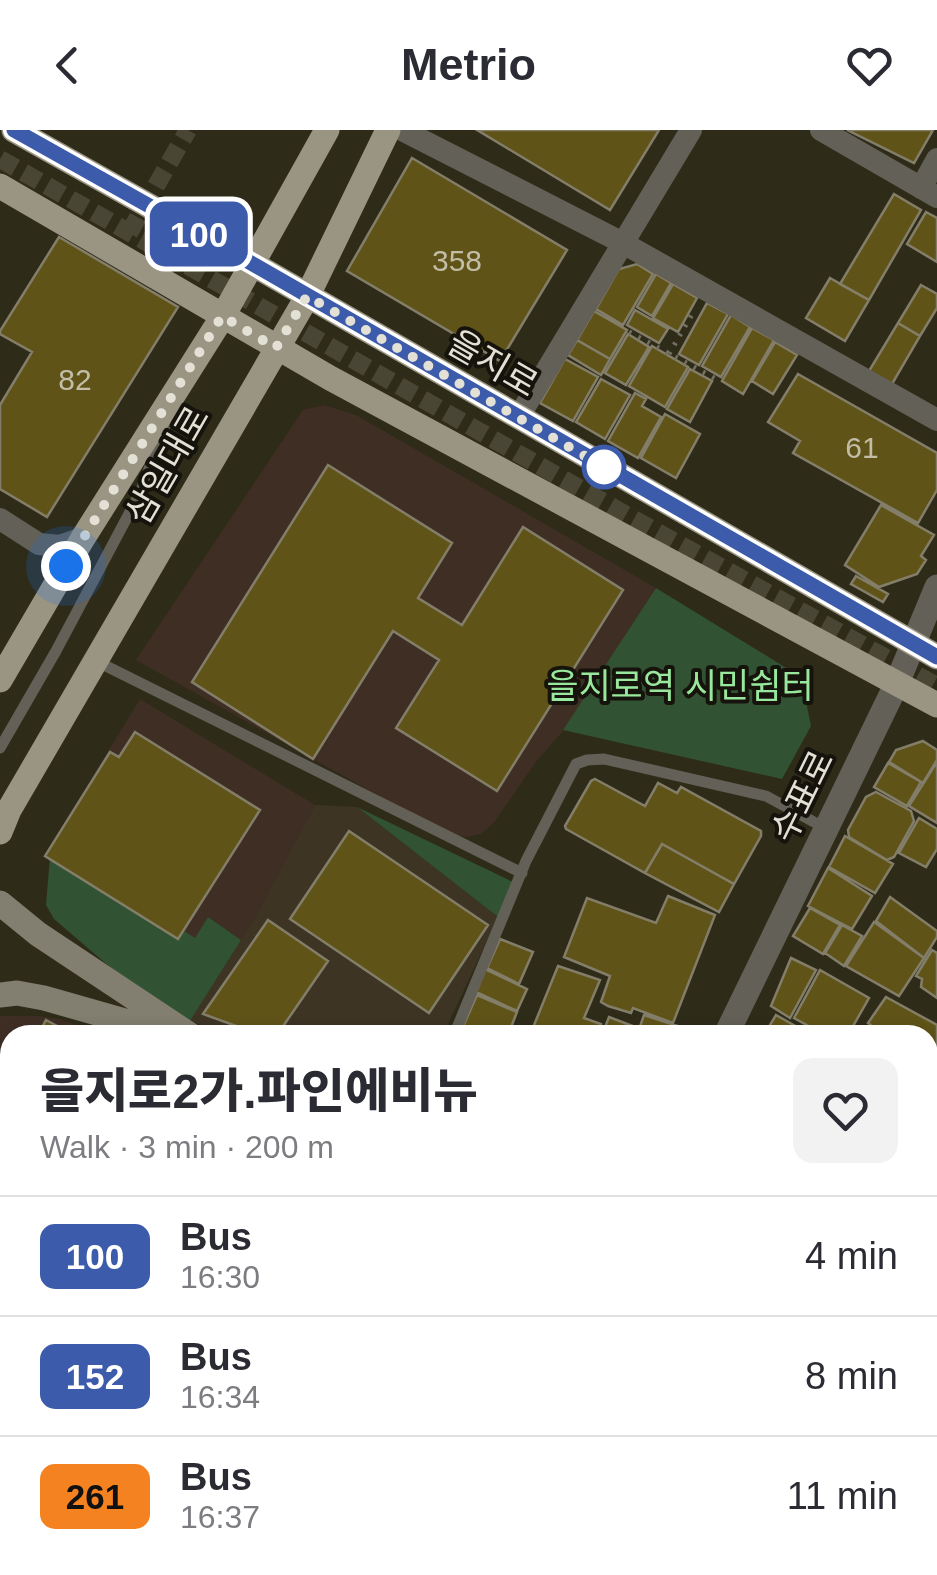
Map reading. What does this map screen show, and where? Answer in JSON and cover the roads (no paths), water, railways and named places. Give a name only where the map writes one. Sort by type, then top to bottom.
[{"type":"main road","name":"을지로","points":[[14,130],[937,657]]},
{"type":"main road","name":"삼일대로","points":[[0,680],[83,538],[222,316],[327,130]]},
{"type":"main road","name":"삼일대로","points":[[3,821],[307,296],[388,130]]},
{"type":"main road","points":[[0,186],[276,348],[937,705]]},
{"type":"main road","points":[[0,903],[38,934],[175,1025]]},
{"type":"main road","points":[[0,995],[17,993],[44,998],[140,1025]]},
{"type":"street","points":[[402,130],[623,243],[937,420]]},
{"type":"street","points":[[518,418],[691,130]]},
{"type":"street","points":[[821,130],[929,192],[937,159]]},
{"type":"street","points":[[0,519],[39,544],[60,546],[83,538]]},
{"type":"street","name":"수표로","points":[[731,1025],[896,683],[937,587]]},
{"type":"lane","points":[[0,748],[140,493],[184,378]]},
{"type":"lane","points":[[96,662],[522,872]]},
{"type":"lane","points":[[458,1025],[522,872],[576,764],[604,759],[766,796],[824,828]]},
{"type":"tunnel","points":[[129,233],[188,130]]},
{"type":"tunnel","points":[[0,159],[630,517],[937,686]]},
{"type":"park label","name":"을지로역 시민쉼터","points":[[680,685]]}]
